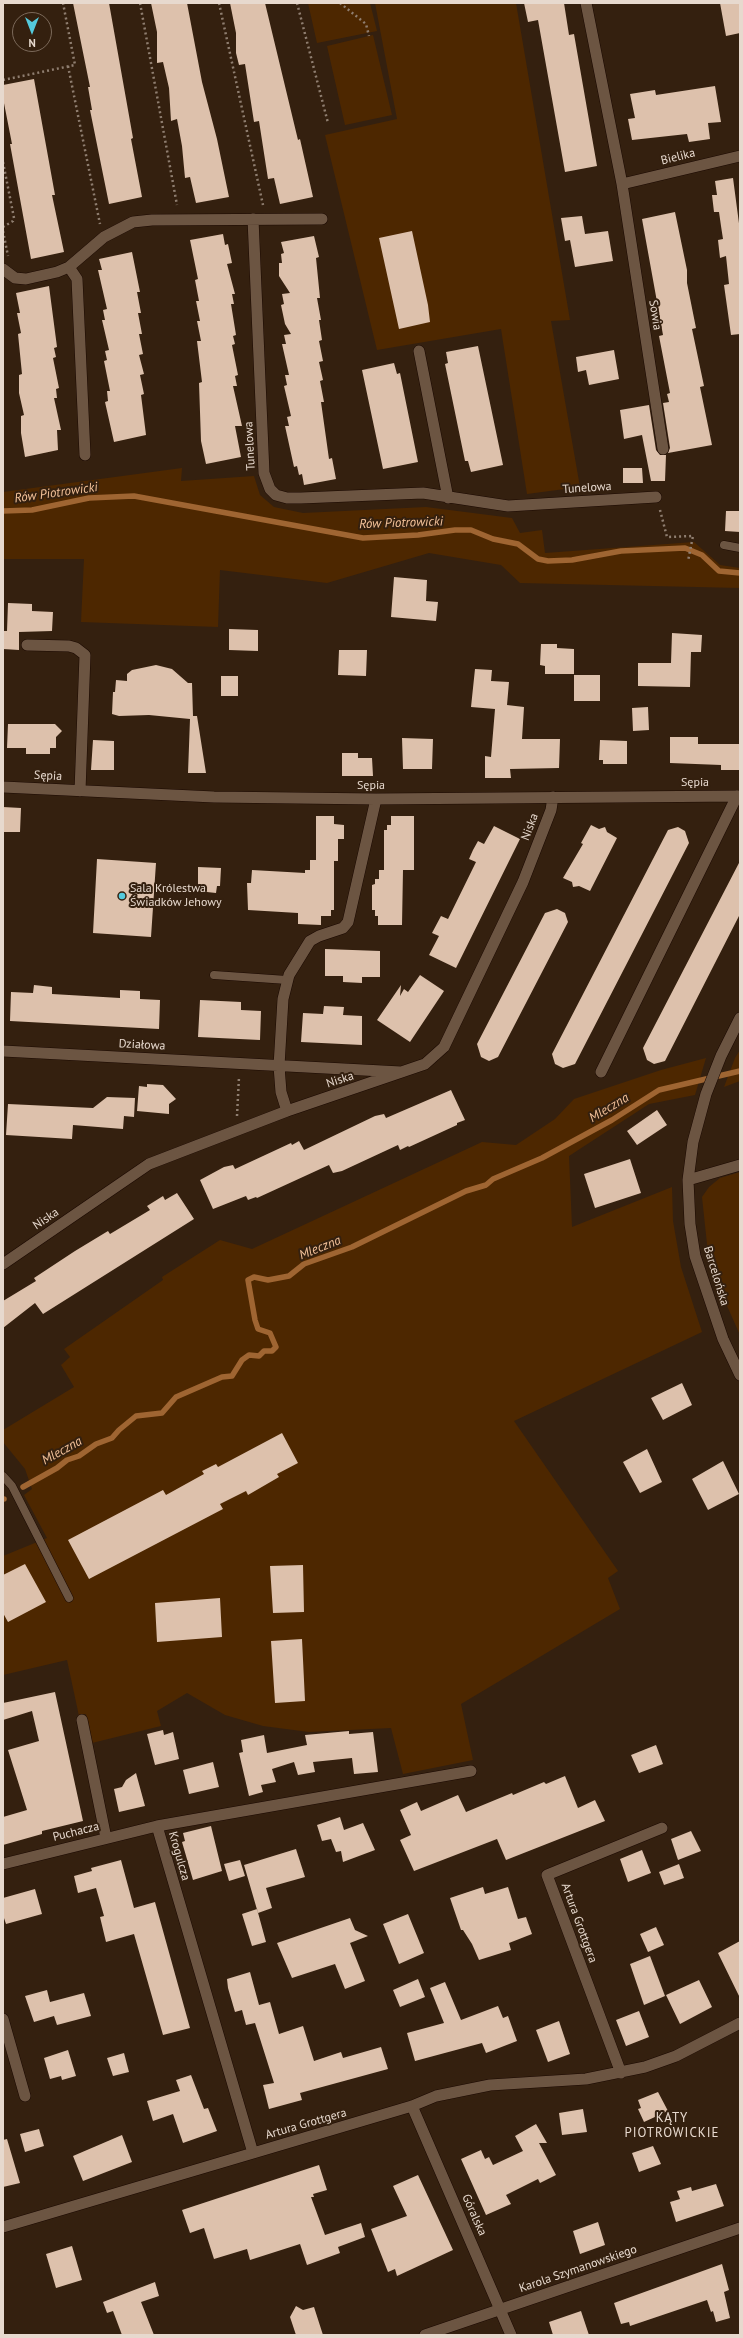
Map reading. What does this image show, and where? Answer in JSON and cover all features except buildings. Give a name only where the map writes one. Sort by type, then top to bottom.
[{"type":"street","name":"Sowia","points":[[586,3],[622,184],[663,449]]},
{"type":"street","name":"Bielika","points":[[622,184],[740,156]]},
{"type":"street","name":"Tunelowa","points":[[253,219],[264,473],[270,489],[276,495],[287,498],[423,493],[508,506],[656,497]]},
{"type":"street","points":[[3,269],[14,278],[26,279],[42,277],[69,267],[104,237],[133,222],[152,220],[322,219]]},
{"type":"street","points":[[69,267],[77,279],[85,455]]},
{"type":"street","points":[[419,351],[448,498]]},
{"type":"street","points":[[27,645],[69,646],[76,648],[85,655],[80,791]]},
{"type":"street","name":"Sępia","points":[[3,787],[214,797],[376,799],[738,796]]},
{"type":"street","points":[[601,1072],[738,796]]},
{"type":"street","name":"Niska","points":[[3,1264],[150,1164],[237,1130],[408,1072],[426,1064],[444,1047],[523,882],[551,810],[552,797]]},
{"type":"street","points":[[287,1112],[282,1098],[279,1066],[283,999],[288,975],[310,941],[343,928],[348,922],[376,799]]},
{"type":"street","name":"Barcelońska","points":[[740,1018],[721,1056],[706,1094],[693,1142],[688,1180],[690,1224],[695,1256],[723,1339],[740,1375]]},
{"type":"street","name":"Działowa","points":[[3,1051],[408,1072]]},
{"type":"street","points":[[688,1180],[740,1165]]},
{"type":"street","points":[[82,1720],[106,1838]]},
{"type":"street","name":"Krogulcza","points":[[253,2153],[156,1826],[471,1771]]},
{"type":"street","name":"Puchacza","points":[[3,1864],[156,1826]]},
{"type":"street","name":"Artura Grottgera","points":[[621,2073],[547,1875],[662,1828]]},
{"type":"street","points":[[3,2019],[25,2096]]},
{"type":"street","name":"Artura Grottgera","points":[[3,2227],[412,2106],[436,2096],[490,2085],[586,2079],[621,2073],[676,2056],[740,2023]]},
{"type":"street","name":"Góralska","points":[[412,2106],[512,2335]]},
{"type":"street","name":"Karola Szymanowskiego","points":[[425,2335],[740,2228]]},
{"type":"lane","points":[[724,545],[740,548]]},
{"type":"lane","points":[[214,975],[287,980]]},
{"type":"lane","points":[[3,1476],[12,1486],[69,1598]]},
{"type":"path","points":[[3,80],[75,64],[63,3]]},
{"type":"path","points":[[140,3],[178,209]]},
{"type":"path","points":[[219,3],[264,209]]},
{"type":"path","points":[[297,3],[328,123]]},
{"type":"path","points":[[340,3],[366,24],[369,36]]},
{"type":"path","points":[[68,66],[100,224]]},
{"type":"path","points":[[3,162],[14,218],[13,221],[3,227]]},
{"type":"path","points":[[656,497],[667,537],[693,536],[688,561]]},
{"type":"path","points":[[231,1076],[239,1077],[237,1130]]},
{"type":"shaded area","points":[[308,3],[370,3],[377,31],[317,43]]},
{"type":"shaded area","points":[[375,3],[516,3],[570,320],[551,321],[580,487],[527,494],[501,329],[377,350],[325,135],[397,119]]},
{"type":"shaded area","points":[[373,35],[392,115],[345,125],[327,46]]},
{"type":"shaded area","points":[[182,468],[181,481],[254,476],[260,495],[274,507],[303,513],[426,507],[512,518],[520,533],[542,530],[545,553],[694,542],[720,565],[740,568],[740,588],[520,583],[501,565],[429,553],[327,583],[220,570],[218,627],[81,622],[84,559],[3,559],[3,492]]},
{"type":"shaded area","points":[[740,1050],[740,1081],[724,1087],[735,1058]]},
{"type":"shaded area","points":[[706,1058],[695,1095],[649,1104],[569,1156],[572,1227],[672,1187],[673,1221],[681,1267],[702,1332],[514,1421],[618,1571],[608,1578],[620,1609],[461,1704],[473,1760],[403,1774],[391,1728],[309,1732],[263,1726],[225,1715],[187,1693],[157,1711],[161,1726],[92,1743],[86,1714],[79,1716],[67,1660],[3,1675],[3,1556],[47,1538],[24,1495],[32,1489],[25,1469],[3,1442],[3,1430],[74,1387],[61,1365],[70,1357],[64,1349],[163,1280],[162,1277],[220,1240],[252,1249],[482,1142],[516,1145],[555,1119],[574,1099],[661,1070]]},
{"type":"shaded area","points":[[740,1172],[740,1335],[716,1281],[707,1244],[702,1197],[709,1187],[720,1178]]},
{"type":"waterway","name":"Rów Piotrowicki","points":[[3,511],[32,510],[89,498],[134,496],[363,538],[471,530],[493,539],[518,544],[538,559],[548,561],[572,560],[621,551],[685,548],[702,555],[719,571],[740,573]]},
{"type":"waterway","name":"Mleczna","points":[[23,1487],[57,1468],[67,1460],[79,1456],[96,1444],[112,1438],[136,1416],[162,1413],[176,1397],[222,1377],[232,1376],[242,1360],[249,1355],[259,1356],[264,1351],[272,1351],[276,1347],[270,1333],[258,1329],[248,1280],[254,1277],[268,1280],[289,1276],[304,1264],[352,1247],[466,1191],[486,1185],[493,1179],[542,1158],[612,1120],[659,1090],[740,1071]]},
{"type":"place","name":"Sala Królestwa Świadków Jehowy","points":[[122,896]]},
{"type":"district","name":"KĄTY PIOTROWICKIE","points":[[672,2126]]}]
